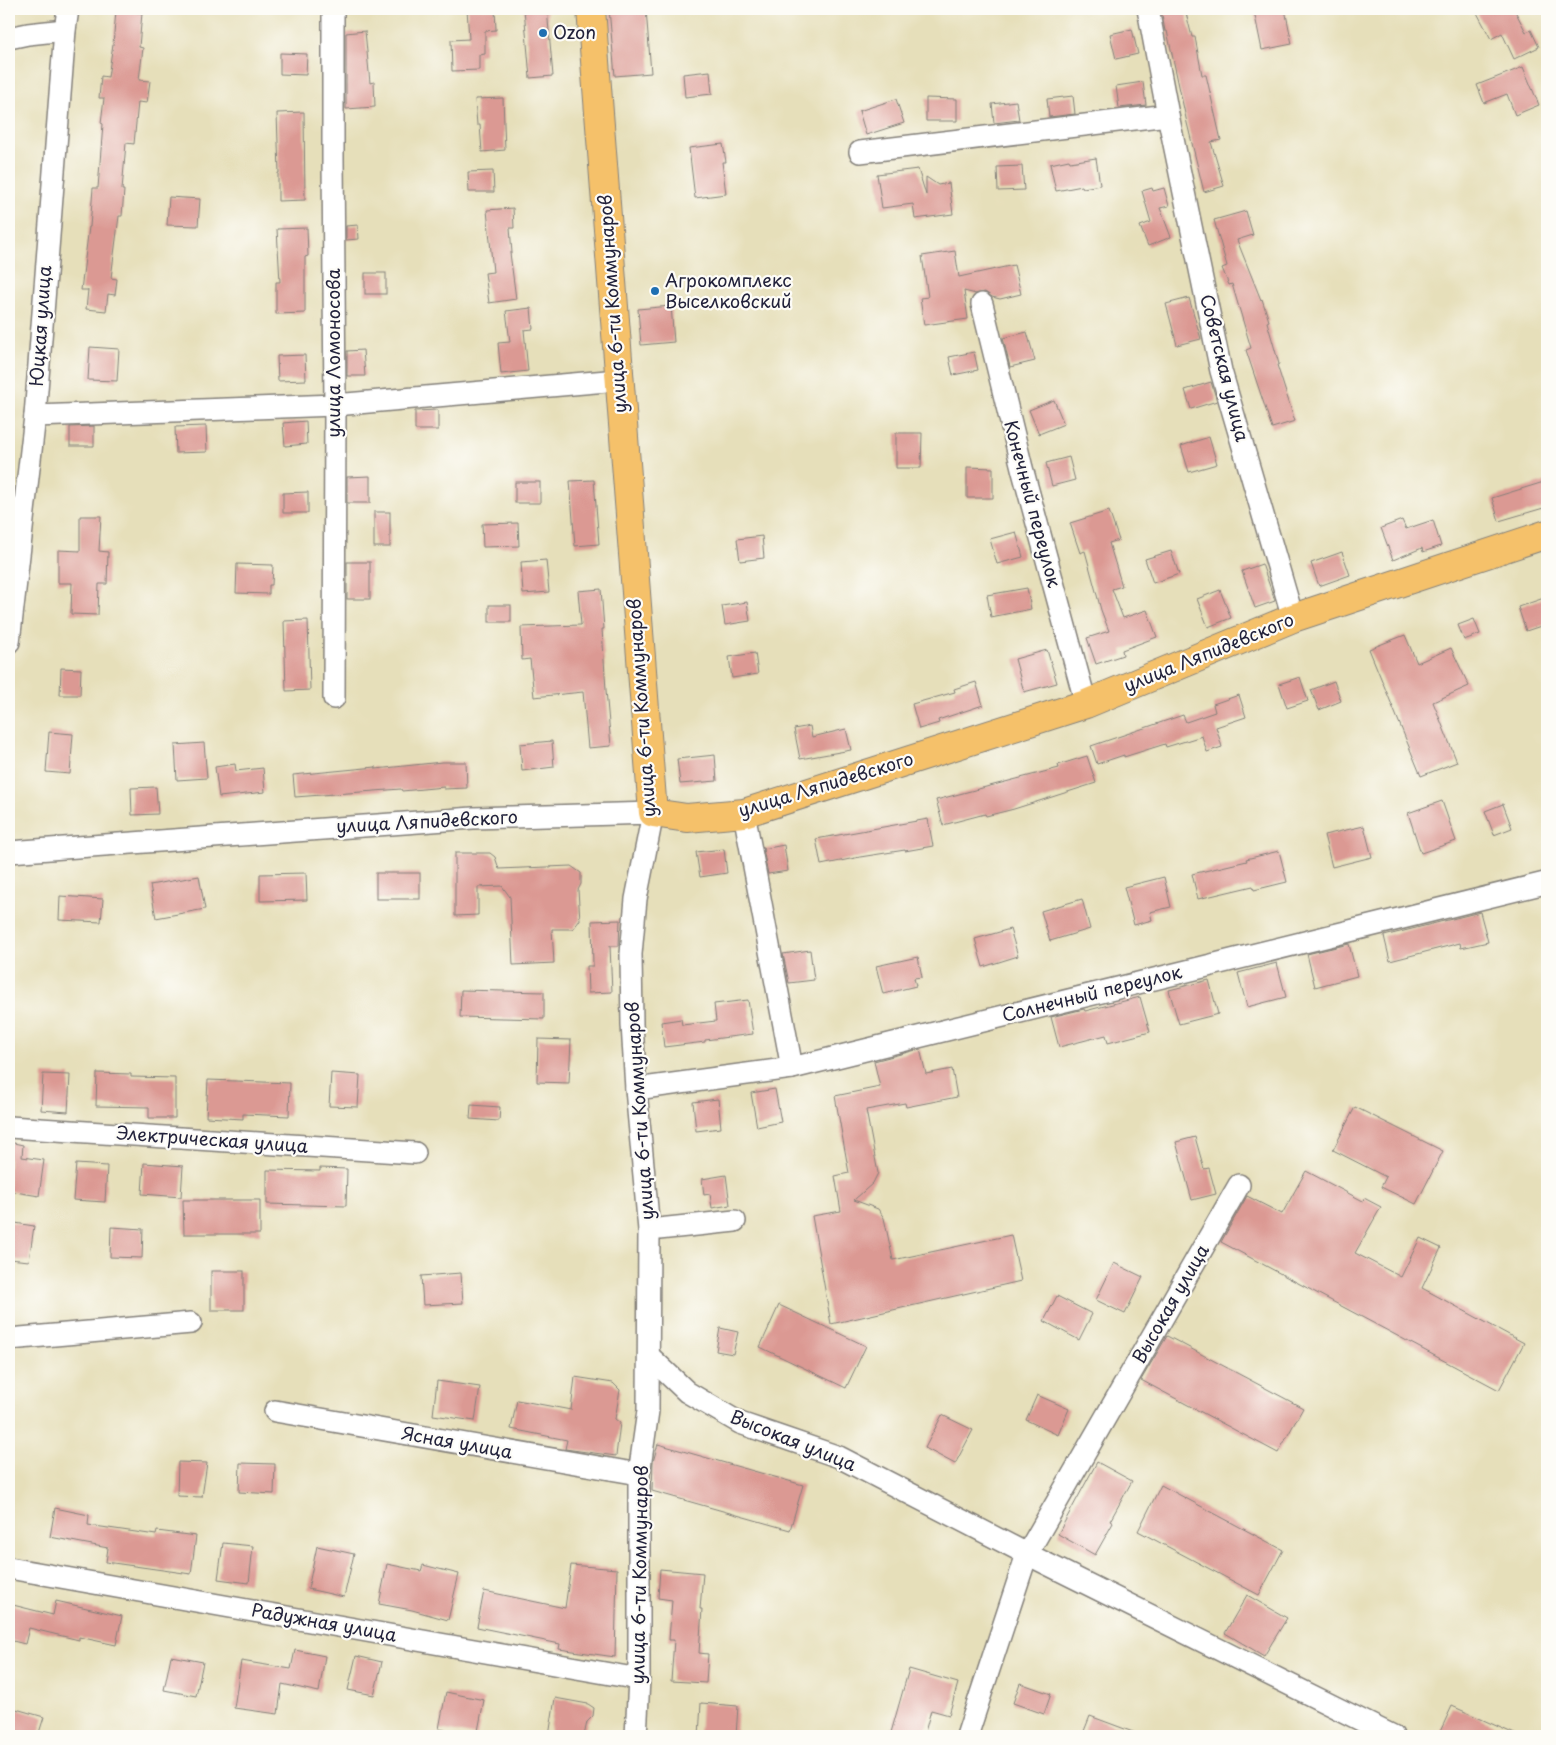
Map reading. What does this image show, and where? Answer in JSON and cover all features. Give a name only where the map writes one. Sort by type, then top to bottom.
[{"type":"main road","name":"улица 6-ти Коммунаров","points":[[590,9],[653,812]]},
{"type":"main road","name":"улица Ляпидевского","points":[[653,812],[687,818],[744,813],[1086,704],[1293,618],[1547,534]]},
{"type":"street","name":"Юцкая улица","points":[[9,642],[35,416],[68,9]]},
{"type":"street","name":"улица Ломоносова","points":[[334,9],[334,698]]},
{"type":"street","name":"Советская улица","points":[[1148,9],[1221,371],[1293,618]]},
{"type":"street","points":[[9,38],[65,30]]},
{"type":"street","points":[[860,152],[1168,115]]},
{"type":"street","name":"Конечный переулок","points":[[982,304],[1022,468],[1086,704]]},
{"type":"street","points":[[35,416],[335,405],[618,380]]},
{"type":"street","name":"улица Ляпидевского","points":[[9,852],[473,818],[653,812]]},
{"type":"street","name":"улица 6-ти Коммунаров","points":[[636,1736],[639,1679],[639,1474],[648,1411],[649,1230],[636,1089],[632,1024],[631,954],[636,900],[653,812]]},
{"type":"street","points":[[744,813],[792,1068]]},
{"type":"street","name":"Солнечный переулок","points":[[636,1089],[792,1068],[1545,883]]},
{"type":"street","name":"Электрическая улица","points":[[9,1127],[415,1153]]},
{"type":"street","name":"Высокая улица","points":[[967,1736],[1027,1554],[1239,1185]]},
{"type":"street","points":[[649,1230],[735,1221]]},
{"type":"street","points":[[9,1339],[191,1323]]},
{"type":"street","name":"Высокая улица","points":[[648,1356],[687,1392],[740,1423],[839,1456],[1027,1554],[1392,1736]]},
{"type":"street","name":"Ясная улица","points":[[275,1411],[639,1474]]},
{"type":"street","name":"Радужная улица","points":[[9,1568],[639,1679]]},
{"type":"building","points":[[467,9],[495,9],[496,30],[485,31],[485,54],[479,55],[479,70],[452,71],[451,40],[469,39]]},
{"type":"building","points":[[524,9],[547,9],[553,76],[530,78]]},
{"type":"building","points":[[609,9],[646,9],[651,73],[615,76]]},
{"type":"building","points":[[1161,9],[1185,9],[1192,37],[1195,37],[1202,75],[1206,75],[1221,140],[1211,142],[1224,186],[1204,192],[1167,31],[1165,31]]},
{"type":"building","points":[[1285,9],[1292,44],[1262,50],[1254,11]]},
{"type":"building","points":[[1475,9],[1514,9],[1526,32],[1531,30],[1539,47],[1514,59],[1502,33],[1491,39]]},
{"type":"building","points":[[116,11],[142,13],[139,47],[143,48],[139,80],[150,81],[147,103],[138,102],[134,144],[126,143],[122,216],[119,216],[111,278],[117,279],[115,295],[108,294],[106,311],[86,309],[88,290],[81,290],[90,227],[93,188],[98,188],[104,98],[99,98],[101,76],[108,77]]},
{"type":"building","points":[[1132,29],[1138,54],[1116,59],[1110,34]]},
{"type":"building","points":[[365,31],[370,83],[374,82],[375,107],[346,109],[346,33]]},
{"type":"building","points":[[280,53],[307,54],[306,75],[280,74]]},
{"type":"building","points":[[1523,67],[1539,105],[1515,115],[1507,94],[1484,103],[1477,85]]},
{"type":"building","points":[[710,71],[712,94],[685,97],[683,74]]},
{"type":"building","points":[[1143,82],[1146,105],[1119,108],[1116,86]]},
{"type":"building","points":[[1073,96],[1075,114],[1049,117],[1047,99]]},
{"type":"building","points":[[503,98],[505,150],[482,152],[480,125],[477,125],[475,99]]},
{"type":"building","points":[[926,98],[957,99],[957,121],[926,121]]},
{"type":"building","points":[[896,99],[904,123],[866,135],[859,111]]},
{"type":"building","points":[[1016,101],[1019,120],[994,123],[992,104]]},
{"type":"building","points":[[304,112],[305,200],[278,201],[277,113]]},
{"type":"building","points":[[723,144],[726,162],[722,162],[726,194],[695,198],[689,148]]},
{"type":"building","points":[[1096,158],[1100,185],[1056,191],[1050,164],[1069,160],[1070,162]]},
{"type":"building","points":[[1022,166],[1024,190],[998,191],[997,167]]},
{"type":"building","points":[[918,169],[926,195],[926,177],[938,185],[949,183],[953,214],[915,219],[913,204],[882,208],[877,174]]},
{"type":"building","points":[[493,171],[494,192],[469,192],[468,172]]},
{"type":"building","points":[[1152,188],[1153,191],[1164,188],[1169,206],[1160,208],[1171,237],[1148,246],[1140,226],[1151,222],[1142,191]]},
{"type":"building","points":[[169,197],[200,199],[198,226],[167,225]]},
{"type":"building","points":[[513,208],[514,228],[510,228],[512,253],[510,253],[516,299],[489,303],[485,273],[493,272],[487,210]]},
{"type":"building","points":[[1246,211],[1253,235],[1237,240],[1262,299],[1279,364],[1277,365],[1295,421],[1272,428],[1246,350],[1251,348],[1232,284],[1229,285],[1222,268],[1227,266],[1214,220]]},
{"type":"building","points":[[358,225],[359,239],[346,240],[346,226]]},
{"type":"building","points":[[307,228],[308,256],[305,257],[305,313],[276,314],[276,282],[280,282],[277,229]]},
{"type":"building","points":[[955,251],[959,277],[1014,265],[1021,294],[1000,299],[992,297],[985,292],[976,294],[964,291],[968,319],[924,325],[920,298],[928,297],[922,256]]},
{"type":"building","points":[[365,273],[386,273],[386,294],[365,294]]},
{"type":"building","points":[[1189,298],[1201,339],[1177,345],[1166,304]]},
{"type":"building","points":[[671,306],[674,342],[641,345],[638,309]]},
{"type":"building","points":[[531,308],[533,329],[524,330],[528,371],[501,374],[498,343],[510,342],[506,311]]},
{"type":"building","points":[[1027,332],[1035,361],[1010,367],[1003,338]]},
{"type":"building","points":[[90,347],[119,349],[117,381],[88,380]]},
{"type":"building","points":[[363,350],[365,376],[347,376],[347,351]]},
{"type":"building","points":[[974,352],[978,370],[953,375],[949,357]]},
{"type":"building","points":[[305,355],[306,380],[278,381],[277,356]]},
{"type":"building","points":[[1211,382],[1217,401],[1191,409],[1185,390]]},
{"type":"building","points":[[1054,400],[1064,424],[1039,434],[1029,410]]},
{"type":"building","points":[[438,410],[438,430],[415,430],[415,411]]},
{"type":"building","points":[[306,421],[307,444],[285,446],[283,423]]},
{"type":"building","points":[[94,426],[94,446],[70,446],[70,427]]},
{"type":"building","points":[[206,426],[207,452],[176,453],[175,427]]},
{"type":"building","points":[[896,433],[922,433],[921,468],[896,468]]},
{"type":"building","points":[[1209,437],[1217,464],[1189,472],[1181,446]]},
{"type":"building","points":[[1069,457],[1075,480],[1052,486],[1046,463]]},
{"type":"building","points":[[967,467],[993,468],[993,498],[967,498]]},
{"type":"building","points":[[370,476],[370,503],[347,503],[347,477]]},
{"type":"building","points":[[594,480],[599,544],[575,546],[570,481]]},
{"type":"building","points":[[1547,481],[1547,507],[1499,521],[1492,498]]},
{"type":"building","points":[[515,482],[540,482],[540,503],[515,503]]},
{"type":"building","points":[[308,492],[308,513],[283,513],[283,493]]},
{"type":"building","points":[[1109,511],[1119,540],[1109,543],[1122,586],[1112,589],[1123,618],[1147,610],[1157,637],[1122,650],[1123,655],[1096,664],[1087,638],[1109,631],[1101,610],[1085,551],[1080,553],[1070,523]]},
{"type":"building","points":[[374,512],[390,512],[390,547],[374,547]]},
{"type":"building","points":[[80,516],[101,516],[99,551],[108,552],[107,584],[99,584],[98,615],[71,614],[72,583],[58,583],[58,550],[80,551]]},
{"type":"building","points":[[1402,520],[1406,529],[1433,520],[1441,546],[1423,552],[1422,548],[1393,560],[1381,528]]},
{"type":"building","points":[[518,523],[519,546],[483,547],[482,524]]},
{"type":"building","points":[[1016,532],[1023,557],[997,564],[990,539]]},
{"type":"building","points":[[762,536],[764,558],[740,561],[737,539]]},
{"type":"building","points":[[1171,551],[1179,574],[1153,583],[1145,559]]},
{"type":"building","points":[[1342,552],[1350,575],[1319,586],[1311,563]]},
{"type":"building","points":[[546,560],[549,592],[523,594],[521,562]]},
{"type":"building","points":[[347,562],[370,562],[370,599],[347,599]]},
{"type":"building","points":[[237,564],[273,565],[272,585],[269,585],[269,594],[236,593]]},
{"type":"building","points":[[1262,564],[1275,601],[1255,608],[1242,571]]},
{"type":"building","points":[[1027,588],[1031,609],[991,617],[987,595]]},
{"type":"building","points":[[601,589],[604,629],[602,629],[611,746],[588,748],[583,692],[534,697],[530,659],[522,660],[521,627],[581,625],[578,591]]},
{"type":"building","points":[[1220,590],[1231,618],[1208,627],[1197,599]]},
{"type":"building","points":[[1544,598],[1547,606],[1547,624],[1526,631],[1518,607]]},
{"type":"building","points":[[747,602],[750,621],[725,625],[722,606]]},
{"type":"building","points":[[489,605],[511,605],[511,622],[489,622]]},
{"type":"building","points":[[1474,619],[1480,634],[1464,640],[1458,625]]},
{"type":"building","points":[[308,620],[310,690],[286,691],[284,621]]},
{"type":"building","points":[[1405,635],[1417,663],[1451,648],[1469,686],[1433,702],[1457,762],[1421,776],[1369,649]]},
{"type":"building","points":[[1047,650],[1057,683],[1024,692],[1015,659]]},
{"type":"building","points":[[755,653],[758,674],[732,678],[729,657]]},
{"type":"building","points":[[61,668],[81,669],[80,695],[60,695]]},
{"type":"building","points":[[1300,677],[1308,701],[1287,708],[1279,684]]},
{"type":"building","points":[[1334,681],[1341,701],[1319,710],[1311,690]]},
{"type":"building","points":[[976,682],[983,705],[938,720],[939,723],[919,729],[912,704],[955,692],[954,689]]},
{"type":"building","points":[[1239,695],[1246,717],[1216,727],[1222,747],[1207,752],[1202,736],[1166,747],[1165,744],[1097,764],[1091,746],[1183,715],[1186,722],[1215,712],[1213,704]]},
{"type":"building","points":[[810,726],[812,737],[846,729],[851,750],[800,759],[794,729]]},
{"type":"building","points":[[49,732],[73,734],[70,774],[46,772]]},
{"type":"building","points":[[552,741],[554,767],[522,771],[520,744]]},
{"type":"building","points":[[204,743],[207,778],[177,780],[175,745]]},
{"type":"building","points":[[715,755],[717,781],[680,784],[677,759]]},
{"type":"building","points":[[1087,756],[1096,783],[1014,809],[943,825],[936,800],[1059,768],[1058,765]]},
{"type":"building","points":[[442,762],[466,762],[467,788],[444,789],[444,787],[402,791],[401,789],[295,797],[293,775]]},
{"type":"building","points":[[235,764],[236,771],[263,768],[265,792],[219,797],[215,767]]},
{"type":"building","points":[[156,787],[158,814],[132,815],[131,788]]},
{"type":"building","points":[[1442,801],[1456,841],[1421,853],[1408,813]]},
{"type":"building","points":[[1503,804],[1512,828],[1494,835],[1485,811]]},
{"type":"building","points":[[928,819],[933,846],[821,865],[816,839]]},
{"type":"building","points":[[1364,826],[1372,857],[1332,867],[1324,835]]},
{"type":"building","points":[[784,845],[788,871],[768,874],[763,849]]},
{"type":"building","points":[[724,849],[727,873],[700,877],[696,852]]},
{"type":"building","points":[[1279,851],[1287,882],[1254,890],[1253,886],[1198,899],[1192,874]]},
{"type":"building","points":[[455,853],[490,853],[495,857],[499,869],[571,866],[581,873],[581,884],[578,890],[580,920],[573,929],[552,929],[554,963],[513,965],[510,897],[502,886],[478,887],[478,915],[455,916]]},
{"type":"building","points":[[306,873],[307,900],[260,901],[260,874]]},
{"type":"building","points":[[376,873],[420,873],[420,899],[376,899]]},
{"type":"building","points":[[199,876],[205,909],[156,918],[150,885]]},
{"type":"building","points":[[1164,877],[1171,907],[1150,912],[1152,920],[1134,925],[1124,887]]},
{"type":"building","points":[[60,896],[103,899],[101,922],[59,920]]},
{"type":"building","points":[[1082,899],[1090,929],[1050,941],[1041,911]]},
{"type":"building","points":[[1480,912],[1488,942],[1461,948],[1460,943],[1390,961],[1384,936]]},
{"type":"building","points":[[620,920],[619,946],[610,946],[612,992],[588,993],[587,966],[593,966],[592,921]]},
{"type":"building","points":[[1010,929],[1018,956],[983,967],[975,939]]},
{"type":"building","points":[[1349,944],[1357,976],[1315,987],[1307,954]]},
{"type":"building","points":[[810,950],[814,980],[789,983],[783,954]]},
{"type":"building","points":[[918,957],[922,977],[914,978],[916,986],[883,994],[876,966]]},
{"type":"building","points":[[1277,963],[1286,997],[1247,1007],[1238,973]]},
{"type":"building","points":[[1209,980],[1218,1014],[1179,1024],[1169,990]]},
{"type":"building","points":[[461,990],[544,992],[544,1019],[460,1017]]},
{"type":"building","points":[[1140,997],[1150,1032],[1108,1043],[1106,1035],[1059,1047],[1051,1017],[1084,1009],[1085,1011]]},
{"type":"building","points":[[748,1000],[753,1034],[664,1047],[661,1022],[681,1019],[682,1025],[716,1021],[714,1004]]},
{"type":"building","points":[[538,1039],[571,1040],[569,1083],[537,1082]]},
{"type":"building","points":[[920,1049],[926,1074],[952,1069],[957,1097],[906,1107],[905,1103],[866,1110],[878,1173],[873,1183],[854,1200],[878,1209],[884,1218],[893,1260],[1011,1235],[1021,1281],[831,1324],[812,1216],[841,1211],[835,1176],[849,1173],[835,1096],[880,1087],[874,1061]]},
{"type":"building","points":[[97,1073],[131,1074],[131,1077],[175,1078],[175,1118],[149,1118],[149,1107],[96,1106]]},
{"type":"building","points":[[331,1073],[360,1075],[358,1107],[329,1106]]},
{"type":"building","points":[[43,1074],[70,1075],[68,1112],[41,1110]]},
{"type":"building","points":[[208,1080],[290,1083],[289,1116],[243,1114],[243,1119],[206,1117]]},
{"type":"building","points":[[775,1089],[781,1122],[757,1127],[751,1093]]},
{"type":"building","points":[[718,1099],[721,1128],[696,1131],[693,1102]]},
{"type":"building","points":[[471,1105],[500,1107],[499,1121],[470,1119]]},
{"type":"building","points":[[1355,1107],[1443,1151],[1416,1204],[1381,1187],[1386,1177],[1333,1150]]},
{"type":"building","points":[[1195,1137],[1204,1169],[1209,1168],[1216,1194],[1192,1200],[1176,1142]]},
{"type":"building","points":[[9,1142],[23,1145],[22,1157],[44,1160],[39,1196],[9,1191]]},
{"type":"building","points":[[144,1163],[183,1166],[181,1197],[142,1194]]},
{"type":"building","points":[[76,1164],[107,1166],[105,1202],[73,1200]]},
{"type":"building","points":[[320,1168],[347,1169],[346,1206],[267,1204],[267,1170],[320,1171]]},
{"type":"building","points":[[1306,1171],[1363,1201],[1364,1198],[1381,1207],[1355,1253],[1401,1277],[1420,1238],[1441,1248],[1422,1288],[1524,1343],[1499,1390],[1221,1242],[1247,1196],[1282,1214]]},
{"type":"building","points":[[726,1175],[730,1205],[712,1208],[710,1194],[704,1195],[702,1179]]},
{"type":"building","points":[[183,1200],[260,1200],[260,1234],[184,1234]]},
{"type":"building","points":[[9,1222],[34,1226],[29,1261],[9,1259]]},
{"type":"building","points":[[111,1227],[143,1229],[142,1258],[110,1257]]},
{"type":"building","points":[[1114,1263],[1143,1277],[1125,1314],[1096,1300]]},
{"type":"building","points":[[211,1271],[244,1271],[244,1310],[211,1310]]},
{"type":"building","points":[[461,1273],[463,1303],[423,1305],[421,1276]]},
{"type":"building","points":[[1057,1296],[1092,1314],[1079,1340],[1044,1321]]},
{"type":"building","points":[[779,1305],[866,1346],[846,1388],[760,1347]]},
{"type":"building","points":[[720,1328],[738,1332],[733,1354],[716,1351]]},
{"type":"building","points":[[1167,1336],[1303,1408],[1278,1453],[1141,1380]]},
{"type":"building","points":[[575,1377],[613,1383],[620,1390],[615,1419],[620,1423],[616,1456],[565,1449],[567,1440],[511,1429],[517,1400],[571,1410]]},
{"type":"building","points":[[437,1381],[480,1387],[475,1421],[433,1415]]},
{"type":"building","points":[[1037,1395],[1069,1409],[1058,1435],[1026,1420]]},
{"type":"building","points":[[942,1415],[973,1430],[955,1464],[925,1448]]},
{"type":"building","points":[[658,1444],[803,1485],[790,1530],[652,1491],[653,1462]]},
{"type":"building","points":[[178,1462],[207,1463],[202,1497],[177,1496]]},
{"type":"building","points":[[1097,1462],[1132,1481],[1110,1521],[1113,1523],[1095,1555],[1058,1534]]},
{"type":"building","points":[[240,1463],[275,1464],[274,1494],[239,1492]]},
{"type":"building","points":[[1161,1485],[1283,1550],[1259,1595],[1138,1531]]},
{"type":"building","points":[[55,1508],[89,1515],[88,1525],[156,1535],[157,1531],[196,1536],[191,1574],[106,1562],[108,1548],[50,1537]]},
{"type":"building","points":[[223,1543],[253,1546],[249,1583],[218,1579]]},
{"type":"building","points":[[317,1546],[354,1554],[344,1597],[308,1589]]},
{"type":"building","points":[[387,1564],[421,1571],[423,1565],[459,1574],[448,1620],[412,1610],[379,1604]]},
{"type":"building","points":[[571,1565],[617,1569],[615,1657],[559,1649],[560,1644],[477,1627],[484,1591],[565,1608]]},
{"type":"building","points":[[660,1569],[703,1573],[699,1653],[708,1654],[706,1683],[671,1681],[674,1640],[669,1640],[672,1600],[658,1598]]},
{"type":"building","points":[[1247,1595],[1287,1618],[1264,1656],[1225,1633]]},
{"type":"building","points":[[56,1601],[122,1616],[116,1645],[79,1637],[79,1640],[29,1628],[25,1644],[9,1640],[9,1604],[53,1615]]},
{"type":"building","points":[[295,1650],[325,1656],[319,1692],[282,1684],[278,1714],[234,1708],[241,1661],[291,1669]]},
{"type":"building","points":[[171,1656],[203,1662],[196,1696],[164,1690]]},
{"type":"building","points":[[356,1656],[382,1662],[374,1695],[348,1690]]},
{"type":"building","points":[[909,1669],[958,1683],[949,1715],[931,1710],[924,1736],[890,1736]]},
{"type":"building","points":[[1020,1683],[1051,1694],[1044,1714],[1013,1703]]},
{"type":"building","points":[[446,1692],[484,1700],[477,1736],[439,1729]]},
{"type":"building","points":[[555,1698],[588,1704],[594,1708],[593,1716],[587,1722],[584,1736],[549,1736]]},
{"type":"building","points":[[701,1703],[738,1706],[736,1736],[699,1736]]},
{"type":"building","points":[[1452,1706],[1519,1736],[1438,1736]]},
{"type":"building","points":[[9,1707],[44,1717],[38,1736],[9,1736]]},
{"type":"building","points":[[1090,1716],[1141,1735],[1082,1736]]},
{"type":"place","name":"Ozon","points":[[543,33]]},
{"type":"place","name":"Агрокомплекс Выселковский","points":[[655,291]]}]
